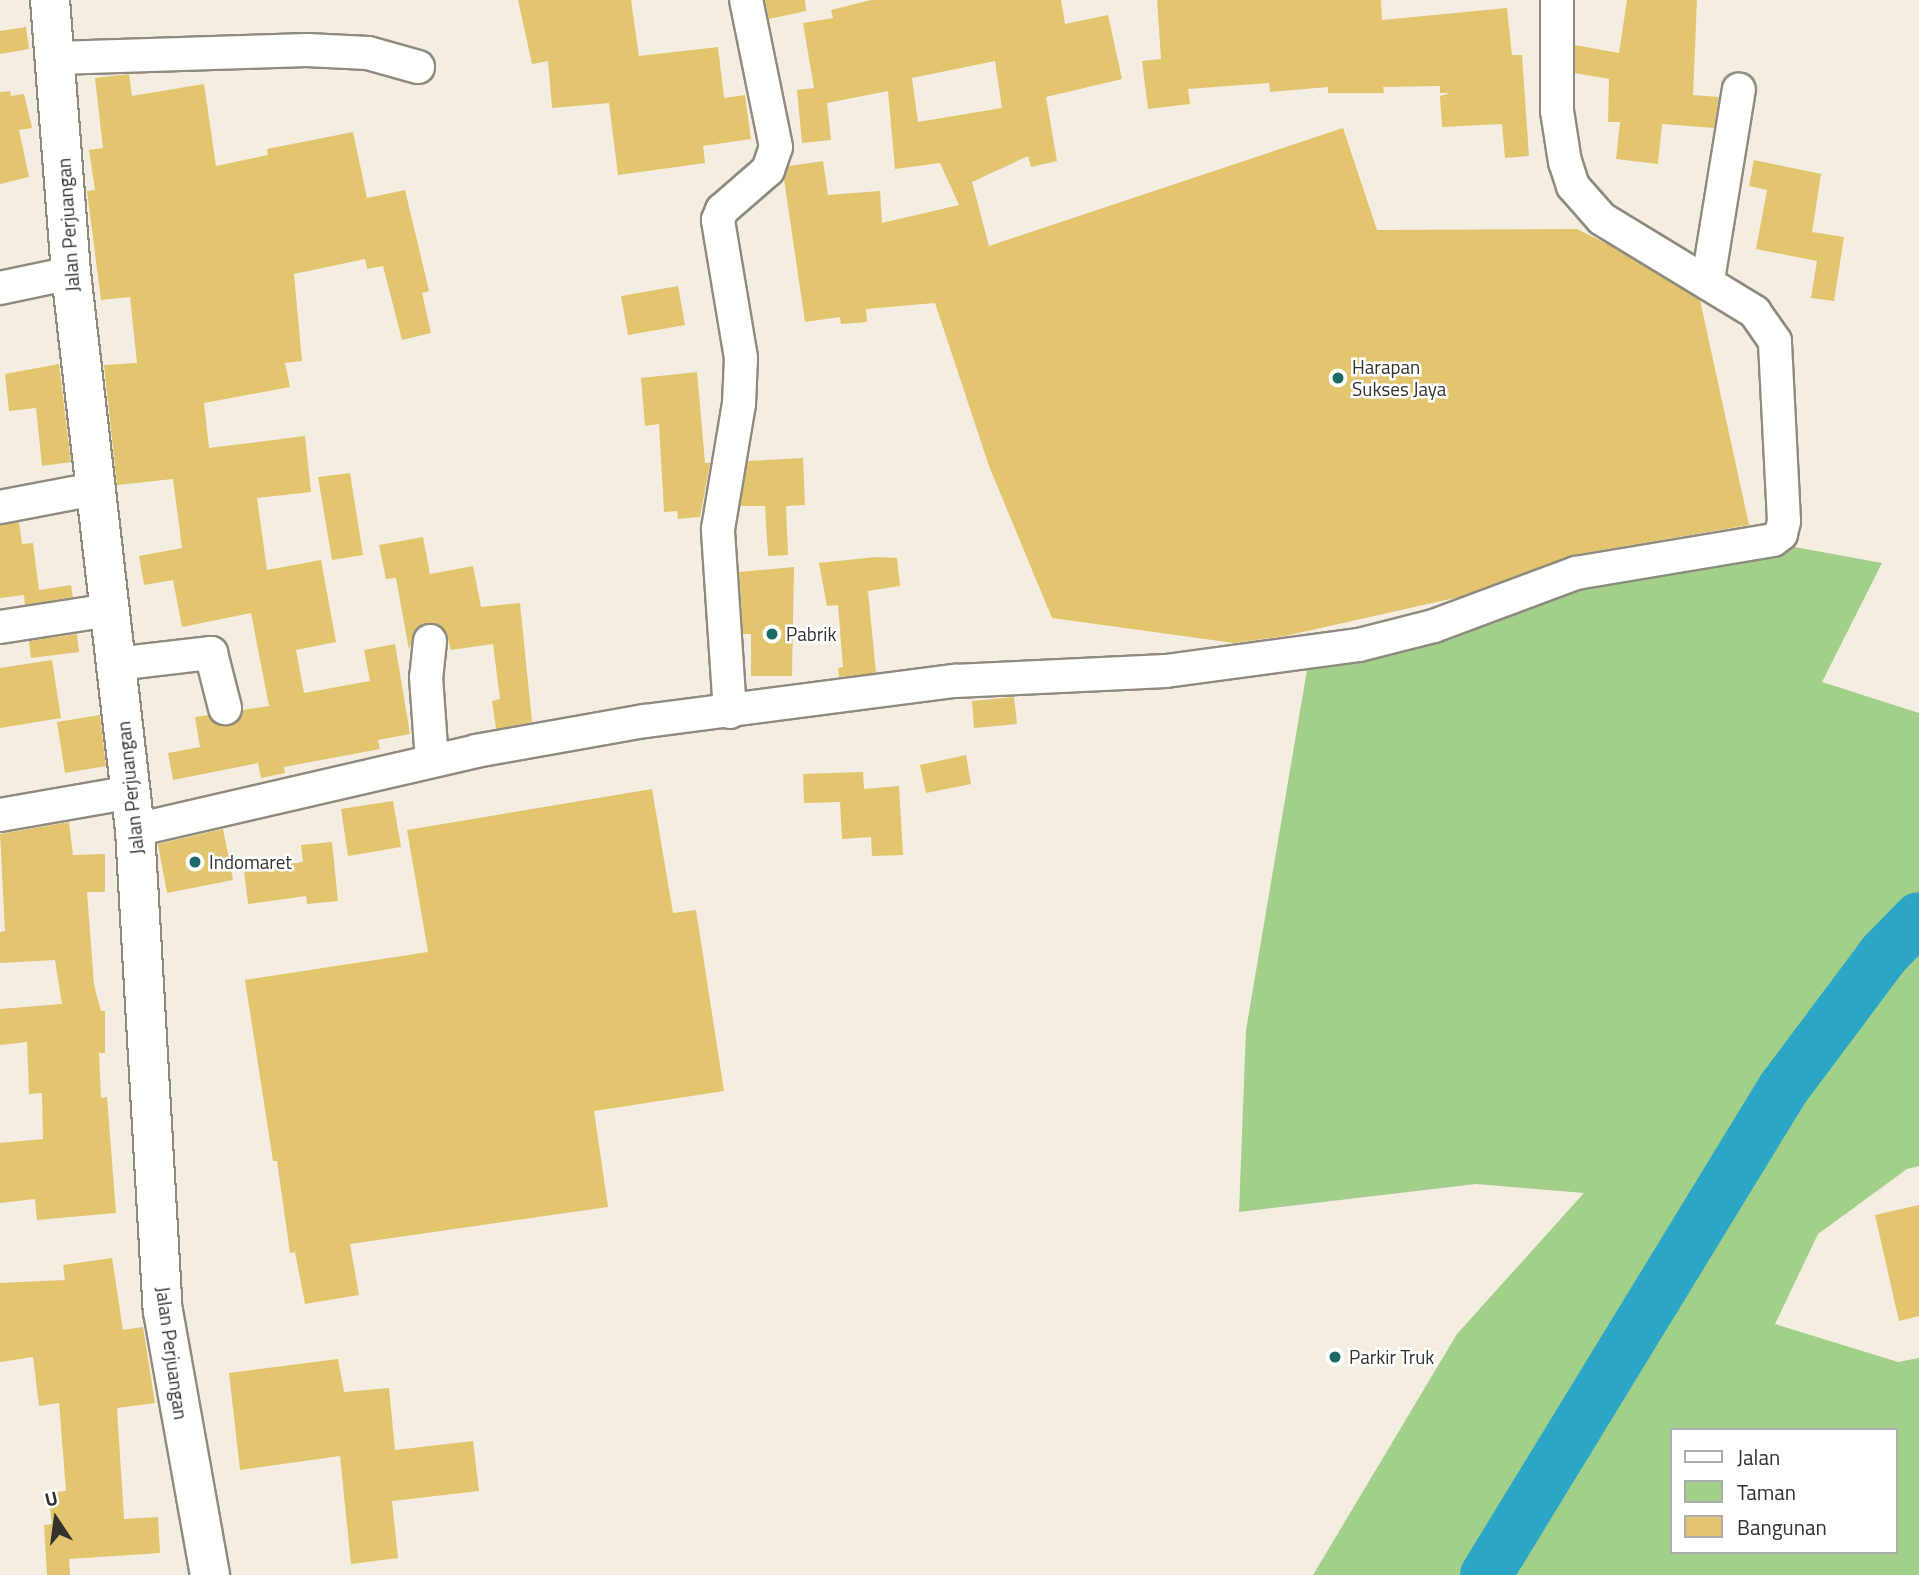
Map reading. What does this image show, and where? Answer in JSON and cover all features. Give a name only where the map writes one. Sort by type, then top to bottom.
[{"type":"street","name":"Jalan Perjuangan","points":[[50,0],[71,273],[94,489],[132,792],[163,1311],[210,1575]]},
{"type":"street","points":[[730,712],[718,529],[739,404],[741,358],[718,220],[722,210],[768,170],[776,147],[747,0]]},
{"type":"street","points":[[135,830],[432,761],[566,733],[955,681],[1166,671],[1359,645],[1434,626],[1576,573],[1773,540],[1781,534],[1784,520],[1775,341],[1755,312],[1709,280],[1602,219],[1573,186],[1564,162],[1557,111],[1557,0]]},
{"type":"street","points":[[56,58],[307,50],[368,54],[418,67]]},
{"type":"street","points":[[1709,280],[1739,89]]},
{"type":"street","points":[[0,288],[71,273]]},
{"type":"street","points":[[0,507],[94,489]]},
{"type":"street","points":[[0,627],[110,610]]},
{"type":"street","points":[[430,641],[426,677],[432,761]]},
{"type":"street","points":[[116,664],[211,653],[225,708]]},
{"type":"street","points":[[0,815],[132,792]]},
{"type":"green space","points":[[1729,535],[1882,563],[1822,682],[1919,713],[1919,1166],[1907,1169],[1818,1234],[1775,1324],[1898,1362],[1919,1358],[1919,1575],[1490,1575],[1612,1374],[1486,1575],[1313,1575],[1457,1334],[1584,1193],[1476,1184],[1239,1212],[1246,1030],[1309,658]]},
{"type":"building","points":[[518,0],[631,0],[639,56],[718,47],[724,98],[745,95],[751,139],[703,146],[705,163],[618,175],[609,103],[552,108],[548,61],[532,64]]},
{"type":"building","points":[[765,0],[805,0],[806,11],[769,19]]},
{"type":"building","name":"Harapan Sukses Jaya","points":[[871,0],[1061,0],[1065,24],[1108,15],[1122,79],[1046,97],[1057,161],[1031,167],[1028,156],[972,182],[989,246],[1343,128],[1377,230],[1577,229],[1613,247],[1700,300],[1749,525],[1573,555],[1459,597],[1285,636],[1234,643],[1052,618],[989,466],[935,303],[866,309],[867,322],[841,324],[840,317],[805,322],[784,179],[789,166],[823,161],[828,195],[880,191],[882,223],[959,205],[940,163],[895,169],[888,91],[827,103],[831,140],[802,143],[797,90],[814,88],[803,23],[833,18],[831,10]],"holes":[[[995,61],[1002,108],[918,122],[912,78]]]},
{"type":"building","points":[[1157,0],[1381,0],[1382,20],[1507,8],[1512,55],[1522,55],[1529,156],[1505,158],[1502,124],[1442,127],[1440,96],[1450,93],[1440,93],[1440,86],[1383,87],[1384,93],[1328,93],[1328,87],[1270,92],[1269,83],[1188,89],[1190,104],[1148,109],[1142,61],[1161,59]]},
{"type":"building","points":[[1627,0],[1697,0],[1693,95],[1719,97],[1714,128],[1662,124],[1658,164],[1616,159],[1620,122],[1608,122],[1609,79],[1575,73],[1575,45],[1619,53]]},
{"type":"building","points":[[26,27],[29,49],[0,54],[0,31]]},
{"type":"building","points":[[129,74],[132,96],[204,84],[216,166],[268,155],[267,149],[353,132],[367,198],[405,190],[429,291],[422,293],[431,333],[402,340],[383,266],[367,269],[365,259],[294,274],[302,361],[285,363],[290,387],[204,403],[209,448],[305,436],[311,492],[257,498],[267,570],[321,560],[336,642],[296,650],[304,693],[370,681],[364,650],[395,644],[410,734],[378,740],[380,749],[284,767],[285,773],[261,778],[258,763],[173,780],[168,753],[200,747],[195,717],[209,715],[219,725],[229,726],[238,721],[243,710],[269,706],[251,613],[182,627],[173,580],[144,585],[139,556],[182,548],[173,479],[117,485],[104,365],[137,363],[130,297],[101,300],[87,191],[95,190],[89,150],[103,148],[95,78]]},
{"type":"building","points":[[10,91],[11,96],[24,94],[32,128],[19,130],[29,177],[0,184],[0,92]]},
{"type":"building","points":[[1754,160],[1821,174],[1812,232],[1844,237],[1834,301],[1811,298],[1817,261],[1756,249],[1767,190],[1749,186]]},
{"type":"building","points":[[678,286],[685,325],[628,335],[621,296]]},
{"type":"building","points":[[59,364],[71,462],[42,466],[36,408],[9,411],[5,374]]},
{"type":"building","points":[[697,372],[705,463],[710,463],[700,517],[678,519],[677,511],[664,512],[659,424],[645,426],[641,378]]},
{"type":"building","points":[[803,458],[805,505],[786,506],[788,555],[768,556],[765,506],[740,506],[748,461]]},
{"type":"building","points":[[350,473],[363,555],[332,560],[318,477]]},
{"type":"building","points":[[19,522],[22,544],[33,543],[39,590],[71,585],[73,597],[25,605],[24,595],[0,598],[0,525]]},
{"type":"building","points":[[423,537],[430,574],[473,566],[481,607],[520,603],[532,722],[496,729],[492,701],[500,699],[493,644],[451,650],[446,633],[431,623],[416,630],[409,650],[396,578],[386,579],[379,545]]},
{"type":"building","points":[[876,557],[897,558],[900,586],[868,591],[876,673],[839,677],[838,668],[843,667],[838,605],[827,606],[819,563]]},
{"type":"building","name":"Pabrik","points":[[794,567],[792,676],[751,676],[751,634],[743,634],[739,572]]},
{"type":"building","points":[[77,634],[79,652],[31,658],[29,641]]},
{"type":"building","points":[[52,660],[61,718],[0,728],[0,668]]},
{"type":"building","points":[[1014,697],[1017,724],[974,728],[972,701]]},
{"type":"building","points":[[100,715],[106,766],[65,773],[57,722]]},
{"type":"building","points":[[966,755],[971,784],[926,793],[920,765]]},
{"type":"building","points":[[863,772],[864,789],[899,786],[903,855],[872,856],[871,837],[842,839],[840,802],[804,803],[803,774]]},
{"type":"building","points":[[652,789],[673,913],[696,910],[724,1091],[594,1111],[608,1207],[350,1244],[359,1295],[305,1304],[295,1252],[290,1253],[277,1161],[273,1161],[245,980],[428,952],[407,830]]},
{"type":"building","points":[[393,801],[401,847],[348,856],[341,809]]},
{"type":"building","points":[[69,822],[73,855],[105,854],[105,892],[87,892],[94,985],[101,1011],[105,1011],[105,1053],[99,1053],[101,1098],[107,1097],[116,1213],[37,1220],[35,1199],[0,1203],[0,1143],[43,1139],[42,1093],[29,1094],[27,1042],[0,1045],[0,1009],[62,1004],[55,960],[0,963],[0,932],[5,931],[0,834]]},
{"type":"building","name":"Indomaret","points":[[223,829],[233,880],[167,893],[158,844]]},
{"type":"building","points":[[332,842],[338,901],[307,904],[306,896],[248,904],[244,870],[303,862],[301,845]]},
{"type":"building","points":[[1919,1205],[1919,1316],[1899,1321],[1875,1215]]},
{"type":"building","points":[[112,1258],[123,1330],[143,1327],[155,1403],[117,1408],[124,1519],[158,1517],[160,1553],[69,1559],[70,1575],[47,1575],[44,1525],[52,1524],[48,1493],[66,1491],[59,1403],[39,1406],[33,1357],[0,1362],[0,1283],[65,1280],[63,1265]]},
{"type":"building","points":[[338,1359],[344,1392],[389,1388],[395,1450],[473,1441],[479,1491],[392,1501],[398,1558],[351,1564],[340,1456],[240,1470],[229,1373]]},
{"type":"waterway","points":[[1486,1575],[1783,1089],[1884,954],[1919,918]]},
{"type":"place","name":"Harapan Sukses Jaya","points":[[1338,378]]},
{"type":"place","name":"Pabrik","points":[[772,634]]},
{"type":"place","name":"Indomaret","points":[[195,862]]},
{"type":"place","name":"Parkir Truk","points":[[1335,1357]]}]
